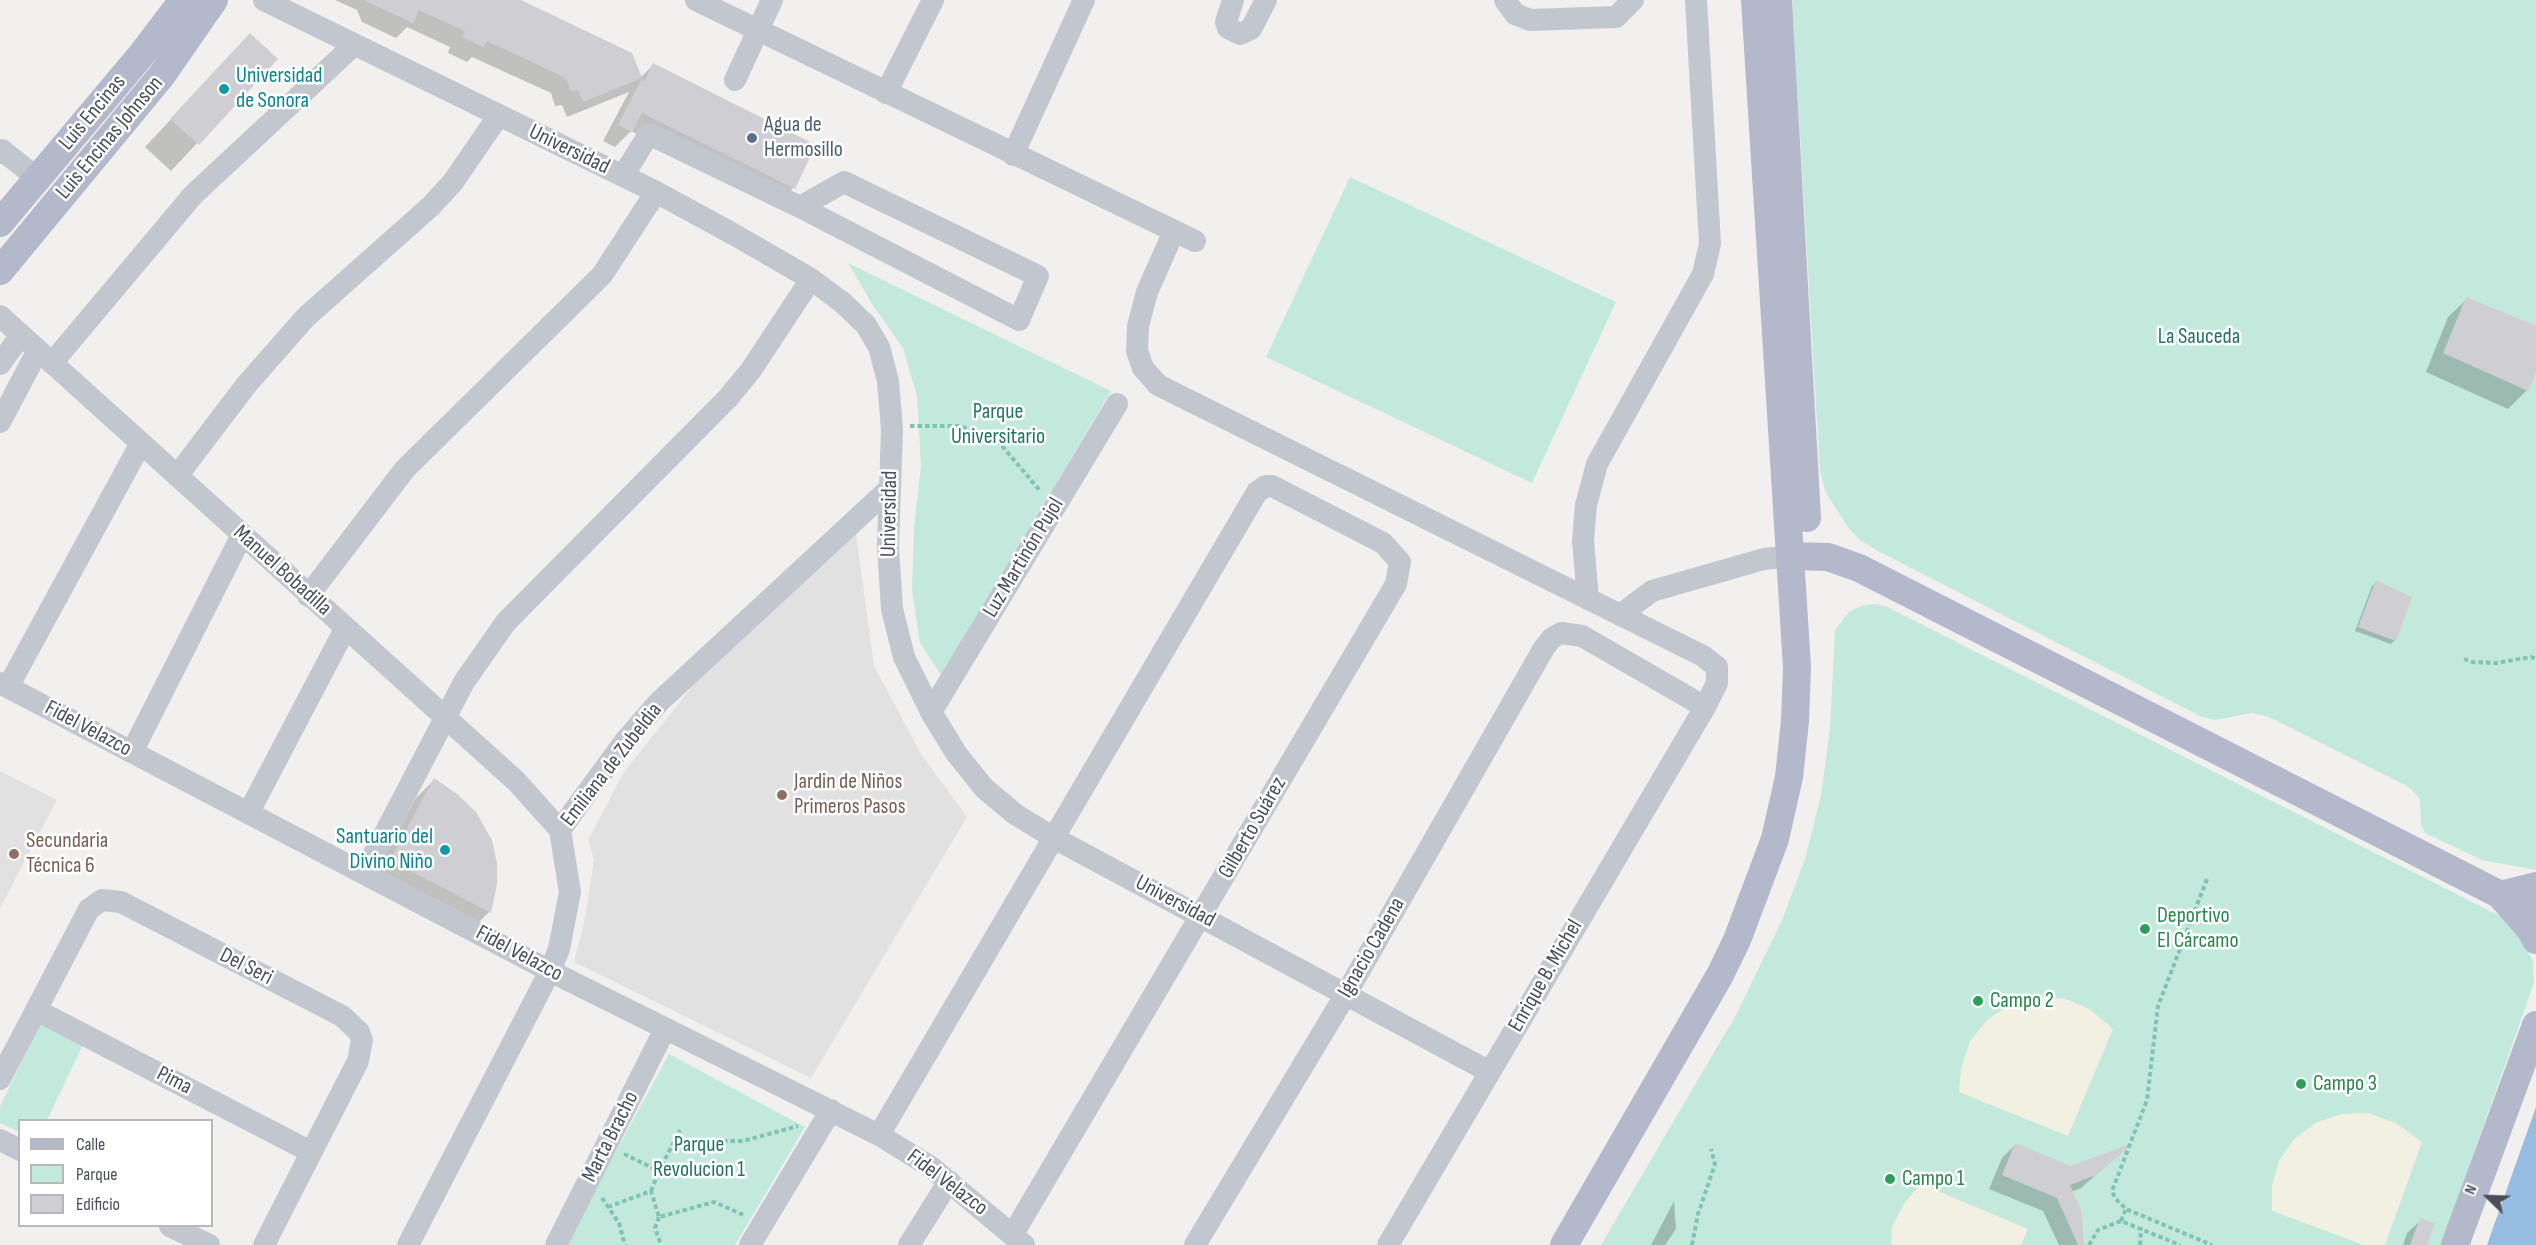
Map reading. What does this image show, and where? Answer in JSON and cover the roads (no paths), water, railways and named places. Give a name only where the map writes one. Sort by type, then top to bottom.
[{"type":"main road","name":"Luis Encinas","points":[[0,223],[142,54],[183,0]]},
{"type":"main road","name":"Luis Encinas Johnson","points":[[0,271],[162,75],[214,0]]},
{"type":"main road","points":[[1587,1245],[1740,970],[1763,921],[1787,857],[1811,745],[1813,689],[1755,0]]},
{"type":"main road","points":[[1564,1245],[1720,975],[1754,900],[1774,839],[1789,777],[1795,721],[1800,556],[1778,0]]},
{"type":"main road","points":[[1800,556],[1828,557],[1858,568],[2536,913]]},
{"type":"main road","points":[[2500,895],[2536,886]]},
{"type":"main road","points":[[2500,895],[2530,929],[2536,940]]},
{"type":"main road","points":[[2455,1245],[2536,1025]]},
{"type":"street","name":"Universidad","points":[[264,0],[656,192],[735,234],[811,279],[843,303],[866,325],[879,347],[888,381],[892,429],[888,547],[892,609],[904,657],[931,712],[956,753],[984,788],[1015,814],[1054,838],[1490,1072]]},
{"type":"street","points":[[696,0],[1195,241]]},
{"type":"street","points":[[735,80],[772,0]]},
{"type":"street","points":[[886,93],[933,0]]},
{"type":"street","points":[[1013,155],[1084,0]]},
{"type":"street","points":[[1233,0],[1226,22],[1228,28],[1240,34],[1251,29],[1266,0]]},
{"type":"street","points":[[1505,0],[1515,14],[1530,20],[1616,17],[1633,0]]},
{"type":"street","points":[[1588,599],[1583,541],[1586,505],[1597,464],[1703,274],[1710,244],[1696,0]]},
{"type":"street","points":[[0,422],[37,349],[193,195],[354,45]]},
{"type":"street","points":[[177,476],[247,384],[306,317],[431,206],[473,157],[499,116]]},
{"type":"street","points":[[622,176],[649,134],[800,207],[1019,320],[1038,276],[844,182],[800,207]]},
{"type":"street","points":[[0,153],[2,150],[37,178]]},
{"type":"street","points":[[308,596],[405,469],[602,275],[656,192]]},
{"type":"street","points":[[1174,231],[1147,292],[1138,326],[1137,351],[1143,368],[1158,385],[1620,615],[1652,591],[1764,559],[1800,556]]},
{"type":"street","points":[[364,873],[464,682],[506,622],[728,398],[751,370],[811,279]]},
{"type":"street","name":"Manuel Bobadilla","points":[[0,316],[308,596],[516,781],[560,830]]},
{"type":"street","points":[[0,364],[37,349]]},
{"type":"street","name":"Luz Martinón Pujol","points":[[931,712],[1117,404]]},
{"type":"street","points":[[4,685],[141,443]]},
{"type":"street","name":"Gilberto Suárez","points":[[1018,1239],[1201,916],[1396,584],[1400,562],[1383,543],[1272,486],[1266,486],[1257,492],[1054,838]]},
{"type":"street","name":"Emiliana de Zubeldia","points":[[408,1245],[550,971],[565,924],[570,892],[560,830],[600,772],[659,702],[890,488]]},
{"type":"street","points":[[132,752],[242,535]]},
{"type":"street","name":"Enrique B. Michel","points":[[1388,1245],[1717,683],[1717,667],[1703,656],[1620,615]]},
{"type":"street","points":[[249,812],[345,628]]},
{"type":"street","name":"Ignacio Cadena","points":[[1195,1245],[1346,994],[1544,648],[1552,638],[1561,633],[1582,636],[1705,707]]},
{"type":"street","name":"Fidel Velazco","points":[[4,685],[550,971],[879,1135],[913,1155],[949,1181],[1018,1239]]},
{"type":"street","points":[[879,1135],[1054,838]]},
{"type":"street","name":"Del Seri","points":[[0,1079],[89,909],[95,902],[110,899],[121,902],[342,1016],[359,1032],[362,1040],[358,1061],[264,1245]]},
{"type":"street","name":"Pima","points":[[36,1010],[311,1152]]},
{"type":"street","name":"Marta Bracho","points":[[556,1245],[665,1029]]},
{"type":"street","points":[[750,1245],[831,1110]]},
{"type":"street","points":[[0,1140],[18,1149]]},
{"type":"street","points":[[909,1245],[949,1181]]},
{"type":"street","points":[[172,1227],[209,1245]]},
{"type":"water","points":[[2536,1107],[2536,1245],[2487,1245]]},
{"type":"place","name":"Universidad de Sonora","points":[[224,89]]},
{"type":"place","name":"Agua de Hermosillo","points":[[752,138]]},
{"type":"place","name":"Jardin de Niños Primeros Pasos","points":[[782,795]]},
{"type":"place","name":"Santuario del Divino Niño","points":[[445,850]]},
{"type":"place","name":"Secundaria Técnica 6","points":[[14,854]]},
{"type":"place","name":"Deportivo El Cárcamo","points":[[2145,929]]},
{"type":"place","name":"Campo 2","points":[[1978,1001]]},
{"type":"place","name":"Campo 3","points":[[2301,1084]]},
{"type":"place","name":"Campo 1","points":[[1890,1179]]},
{"type":"park label","name":"La Sauceda","points":[[2199,337]]},
{"type":"park label","name":"Parque Universitario","points":[[998,425]]},
{"type":"park label","name":"Parque Revolucion 1","points":[[699,1158]]}]
